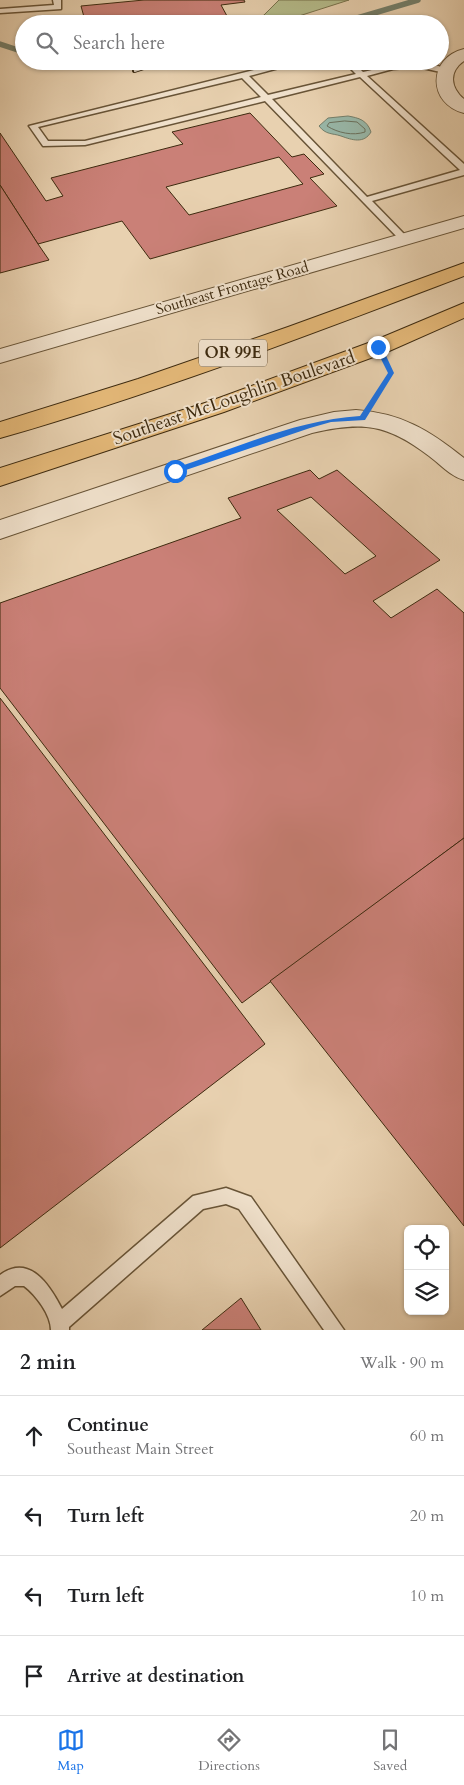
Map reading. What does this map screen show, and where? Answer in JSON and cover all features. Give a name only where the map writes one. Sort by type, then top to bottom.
[{"type":"highway","name":"OR 99E","points":[[0,430],[249,348],[464,269]]},
{"type":"highway","name":"Southeast McLoughlin Boulevard","points":[[0,477],[216,407],[378,347],[464,310]]},
{"type":"street","points":[[449,67],[462,55]]},
{"type":"street","points":[[445,71],[443,79],[447,93],[464,108]]},
{"type":"street","name":"Southeast Frontage Road","points":[[0,356],[403,238],[464,222]]},
{"type":"street","points":[[0,530],[308,426],[331,420],[362,418],[384,421],[412,431],[464,472]]},
{"type":"lane","points":[[0,11],[58,7],[57,0]]},
{"type":"lane","points":[[264,70],[33,126],[46,144],[85,143],[361,74],[384,70]]},
{"type":"lane","points":[[357,70],[464,170]]},
{"type":"lane","points":[[440,70],[445,71]]},
{"type":"lane","points":[[244,75],[403,238]]},
{"type":"lane","points":[[365,200],[464,170]]},
{"type":"lane","points":[[0,1287],[12,1277],[26,1278],[36,1282],[60,1326],[199,1202],[226,1196],[245,1203],[335,1330]]},
{"type":"path","points":[[362,418],[391,373],[378,347]]},
{"type":"green space","points":[[279,0],[349,0],[302,15],[264,15]]},
{"type":"water","points":[[348,116],[365,122],[371,132],[368,136],[361,140],[353,140],[327,132],[319,126],[328,118]]},
{"type":"building","points":[[144,0],[244,0],[245,2],[221,5],[226,15],[83,15],[81,6]]},
{"type":"building","points":[[250,113],[292,157],[304,154],[324,174],[310,178],[337,206],[150,259],[122,221],[38,244],[0,185],[0,133],[46,201],[63,196],[51,178],[183,144],[172,132]],"holes":[[[279,157],[303,184],[189,215],[166,187]]]},
{"type":"building","points":[[0,185],[38,244],[49,260],[0,273]]},
{"type":"building","points":[[310,470],[319,479],[337,470],[440,560],[373,601],[391,618],[437,589],[464,613],[464,838],[242,1003],[0,688],[0,603],[241,518],[228,498]],"holes":[[[311,497],[376,556],[345,574],[277,510]]]},
{"type":"building","points":[[0,698],[265,1044],[0,1248]]},
{"type":"building","points":[[464,838],[464,1226],[270,981]]},
{"type":"building","points":[[241,1298],[261,1330],[202,1330]]},
{"type":"waterway","points":[[367,15],[418,0]]},
{"type":"waterway","points":[[0,44],[15,49]]},
{"type":"route","points":[[175,471],[308,426],[331,420],[362,418],[391,373],[378,347]]}]
